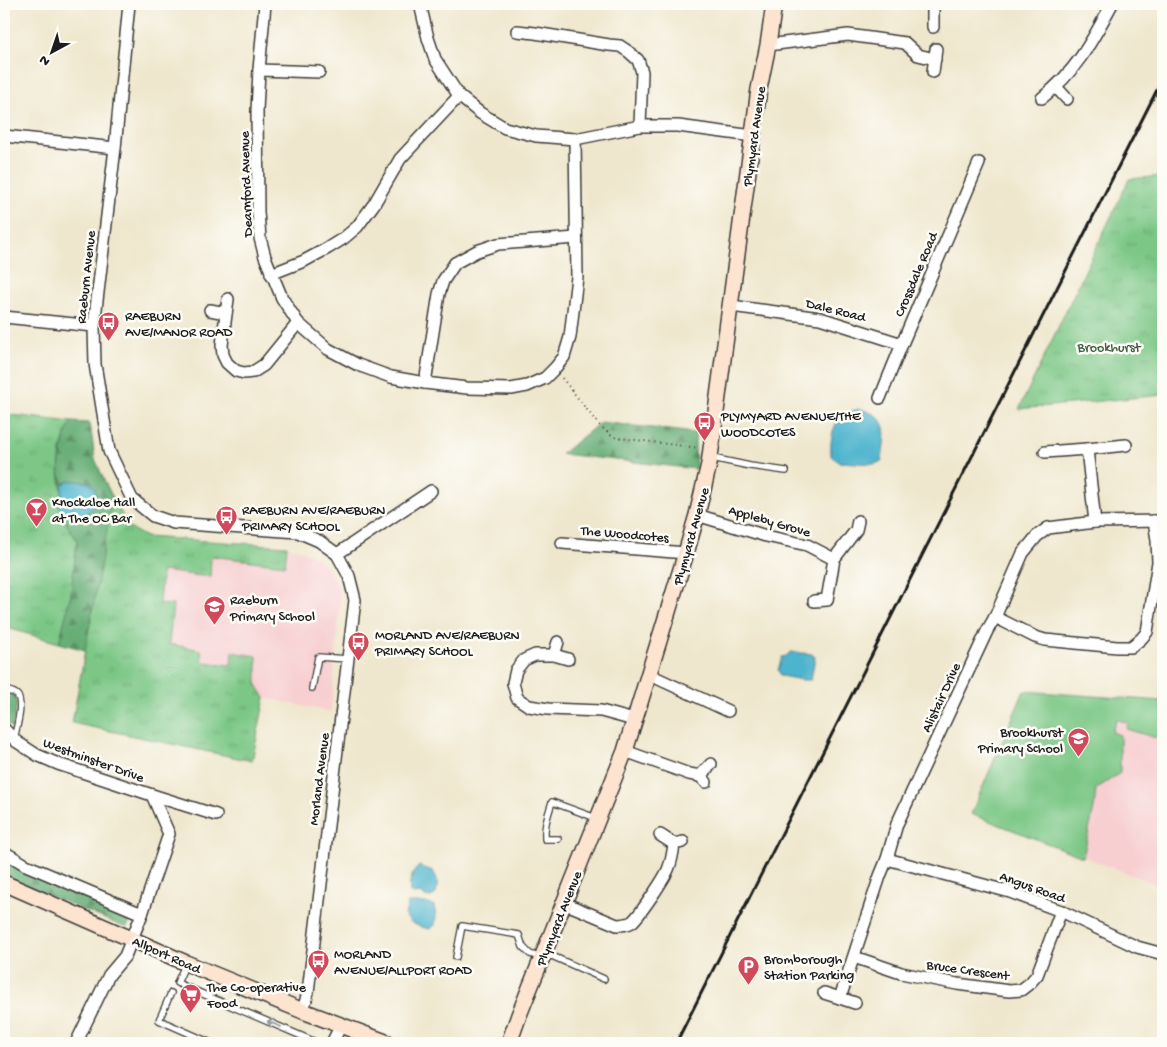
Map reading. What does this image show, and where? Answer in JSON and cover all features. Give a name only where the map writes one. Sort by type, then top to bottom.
[{"type":"street","name":"Raeburn Avenue","points":[[129,4],[115,148],[94,326],[95,364],[109,451],[132,498],[153,516],[174,524]]},
{"type":"street","name":"Dearnford Avenue","points":[[265,4],[258,111],[258,212],[260,238],[271,274],[282,298],[298,323],[328,349],[358,365],[391,377],[425,383],[467,388],[511,389],[527,386],[545,378],[555,368],[564,357],[570,337],[577,278],[574,139]]},
{"type":"street","points":[[420,4],[435,59],[459,96],[480,113],[505,128],[536,136],[574,139],[640,126],[678,126],[753,136]]},
{"type":"street","name":"Plymyard Avenue","points":[[509,1043],[625,751],[697,515],[710,453],[759,89],[774,4]]},
{"type":"street","points":[[933,4],[933,27]]},
{"type":"street","points":[[1042,98],[1056,87],[1075,67],[1085,53],[1112,4]]},
{"type":"street","points":[[535,33],[537,21]]},
{"type":"street","points":[[517,31],[620,46],[629,52],[638,60],[642,72],[640,126]]},
{"type":"street","points":[[768,45],[848,34],[905,44],[918,55],[935,54],[933,72]]},
{"type":"street","points":[[260,70],[319,72]]},
{"type":"street","points":[[1056,87],[1067,99]]},
{"type":"street","points":[[271,274],[304,261],[328,248],[357,227],[374,204],[400,159],[459,96]]},
{"type":"street","points":[[4,136],[115,148]]},
{"type":"street","name":"Crossdale Road","points":[[880,398],[979,163]]},
{"type":"street","points":[[425,383],[439,294],[443,281],[455,263],[476,251],[498,244],[576,238]]},
{"type":"street","points":[[228,298],[222,345],[223,355],[227,363],[244,373],[253,372],[264,365],[298,323]]},
{"type":"street","name":"Dale Road","points":[[731,306],[820,318],[902,344]]},
{"type":"street","points":[[210,310],[226,313]]},
{"type":"street","points":[[4,317],[94,326]]},
{"type":"street","points":[[1045,452],[1126,445]]},
{"type":"street","points":[[1088,449],[1095,522]]},
{"type":"street","points":[[337,554],[431,491]]},
{"type":"street","name":"Appleby Grove","points":[[697,515],[766,536],[807,545],[834,559]]},
{"type":"street","points":[[995,617],[1045,640],[1131,647],[1141,640],[1147,632],[1158,562],[1157,540],[1159,521]]},
{"type":"street","name":"Alistair Drive","points":[[840,998],[880,876],[888,859],[897,824],[987,630],[995,617],[1023,552],[1037,536],[1048,528],[1095,522],[1159,521]]},
{"type":"street","name":"Morland Avenue","points":[[174,524],[298,532],[319,541],[337,554],[349,576],[355,600],[308,992],[303,1011]]},
{"type":"street","points":[[814,602],[832,603],[834,559],[860,528]]},
{"type":"street","name":"The Woodcotes","points":[[562,543],[686,553]]},
{"type":"street","points":[[554,655],[558,642]]},
{"type":"street","points":[[568,659],[554,655],[535,655],[524,660],[516,670],[513,683],[517,698],[529,706],[548,709],[601,711],[634,720]]},
{"type":"street","points":[[648,674],[728,712]]},
{"type":"street","name":"Westminster Drive","points":[[4,729],[14,739],[37,755],[58,764],[216,815]]},
{"type":"street","points":[[625,751],[703,779],[711,764]]},
{"type":"street","name":"Westminster Drive","points":[[76,1043],[109,975],[125,956],[133,939],[169,834],[152,795]]},
{"type":"street","points":[[564,903],[617,925],[625,926],[632,922],[669,869],[678,843],[660,835]]},
{"type":"street","name":"Allport Road","points":[[4,852],[26,865],[142,914]]},
{"type":"street","name":"Angus Road","points":[[888,859],[1010,892],[1061,911],[1137,947],[1163,954]]},
{"type":"street","name":"Allport Road","points":[[4,883],[186,963],[303,1011],[388,1043]]},
{"type":"street","name":"Bruce Crescent","points":[[854,957],[900,973],[957,984],[1009,991],[1021,990],[1037,975],[1061,911]]},
{"type":"street","points":[[824,993],[855,1003]]},
{"type":"street","points":[[332,1043],[340,1025]]},
{"type":"lane","points":[[710,453],[750,466],[786,471]]},
{"type":"lane","points":[[312,688],[318,657],[348,659]]},
{"type":"lane","points":[[4,691],[16,694],[19,698],[20,705],[14,739]]},
{"type":"lane","points":[[558,839],[545,838],[544,830],[552,802],[598,819]]},
{"type":"lane","points":[[456,957],[462,926],[519,935],[523,947],[530,954],[542,958],[552,956],[604,979]]},
{"type":"lane","points":[[186,963],[177,983],[318,1043]]},
{"type":"lane","points":[[170,993],[159,1020],[211,1043]]},
{"type":"path","points":[[555,368],[599,425],[613,437],[710,453]]},
{"type":"shaded area","name":"Raeburn Primary School","points":[[113,497],[128,527],[146,537],[287,546],[318,558],[329,569],[339,591],[340,602],[331,712],[265,698],[252,761],[72,723]]},
{"type":"shaded area","name":"Brookhurst Primary School","points":[[1024,691],[1163,701],[1163,887],[971,814]]},
{"type":"green space","name":"Brookhurst","points":[[1163,176],[1163,395],[1019,409],[1129,179]]},
{"type":"green space","name":"Knockaloe Hall at The OC Bar","points":[[4,414],[72,422],[66,433],[61,452],[59,471],[62,495],[56,503],[68,514],[66,524],[77,540],[71,593],[59,643],[4,627]]},
{"type":"green space","points":[[72,422],[90,423],[95,459],[128,527],[84,656],[85,650],[59,643],[71,593],[77,540],[66,524],[59,473],[66,431]]},
{"type":"green space","points":[[601,422],[696,433],[696,469],[561,454]]},
{"type":"green space","points":[[113,497],[128,527],[146,537],[287,546],[285,565],[211,556],[210,577],[162,571],[159,604],[173,605],[169,644],[201,650],[203,662],[231,665],[232,652],[257,656],[257,685],[265,698],[252,761],[72,723]]},
{"type":"green space","points":[[4,691],[14,695],[17,704],[12,728],[4,721]]},
{"type":"green space","name":"Brookhurst Primary School","points":[[1024,691],[1163,701],[1163,740],[1126,729],[1128,723],[1116,719],[1112,732],[1120,735],[1120,773],[1096,789],[1094,808],[1083,857],[971,814]]},
{"type":"green space","points":[[4,858],[127,913],[132,920],[126,928],[4,876]]},
{"type":"water","points":[[859,409],[877,416],[884,428],[882,461],[875,464],[839,462],[831,456],[831,444],[835,426],[842,416]]},
{"type":"water","points":[[69,481],[87,482],[94,487],[96,498],[87,513],[81,515],[68,514],[56,503],[62,495],[62,485]]},
{"type":"water","points":[[790,652],[812,654],[815,657],[811,680],[781,676],[778,670],[782,657]]},
{"type":"water","points":[[419,866],[433,871],[436,877],[436,894],[431,897],[425,897],[421,893],[414,894],[410,892],[411,878]]},
{"type":"water","points":[[408,903],[426,903],[434,906],[435,925],[429,929],[409,921],[405,915]]},
{"type":"railway","points":[[676,1043],[1163,78]]},
{"type":"place","name":"RAEBURN AVE/MANOR ROAD","points":[[109,342]]},
{"type":"place","name":"PLYMYARD AVENUE/THE WOODCOTES","points":[[705,442]]},
{"type":"place","name":"Knockaloe Hall at The OC Bar","points":[[36,528]]},
{"type":"place","name":"RAEBURN AVE/RAEBURN PRIMARY SCHOOL","points":[[226,536]]},
{"type":"place","name":"Raeburn Primary School","points":[[214,626]]},
{"type":"place","name":"MORLAND AVE/RAEBURN PRIMARY SCHOOL","points":[[359,661]]},
{"type":"place","name":"Brookhurst Primary School","points":[[1079,758]]},
{"type":"place","name":"MORLAND AVENUE/ALLPORT ROAD","points":[[318,980]]},
{"type":"place","name":"Bromborough Station Parking","points":[[748,985]]},
{"type":"place","name":"The Co-operative Food","points":[[191,1013]]}]
